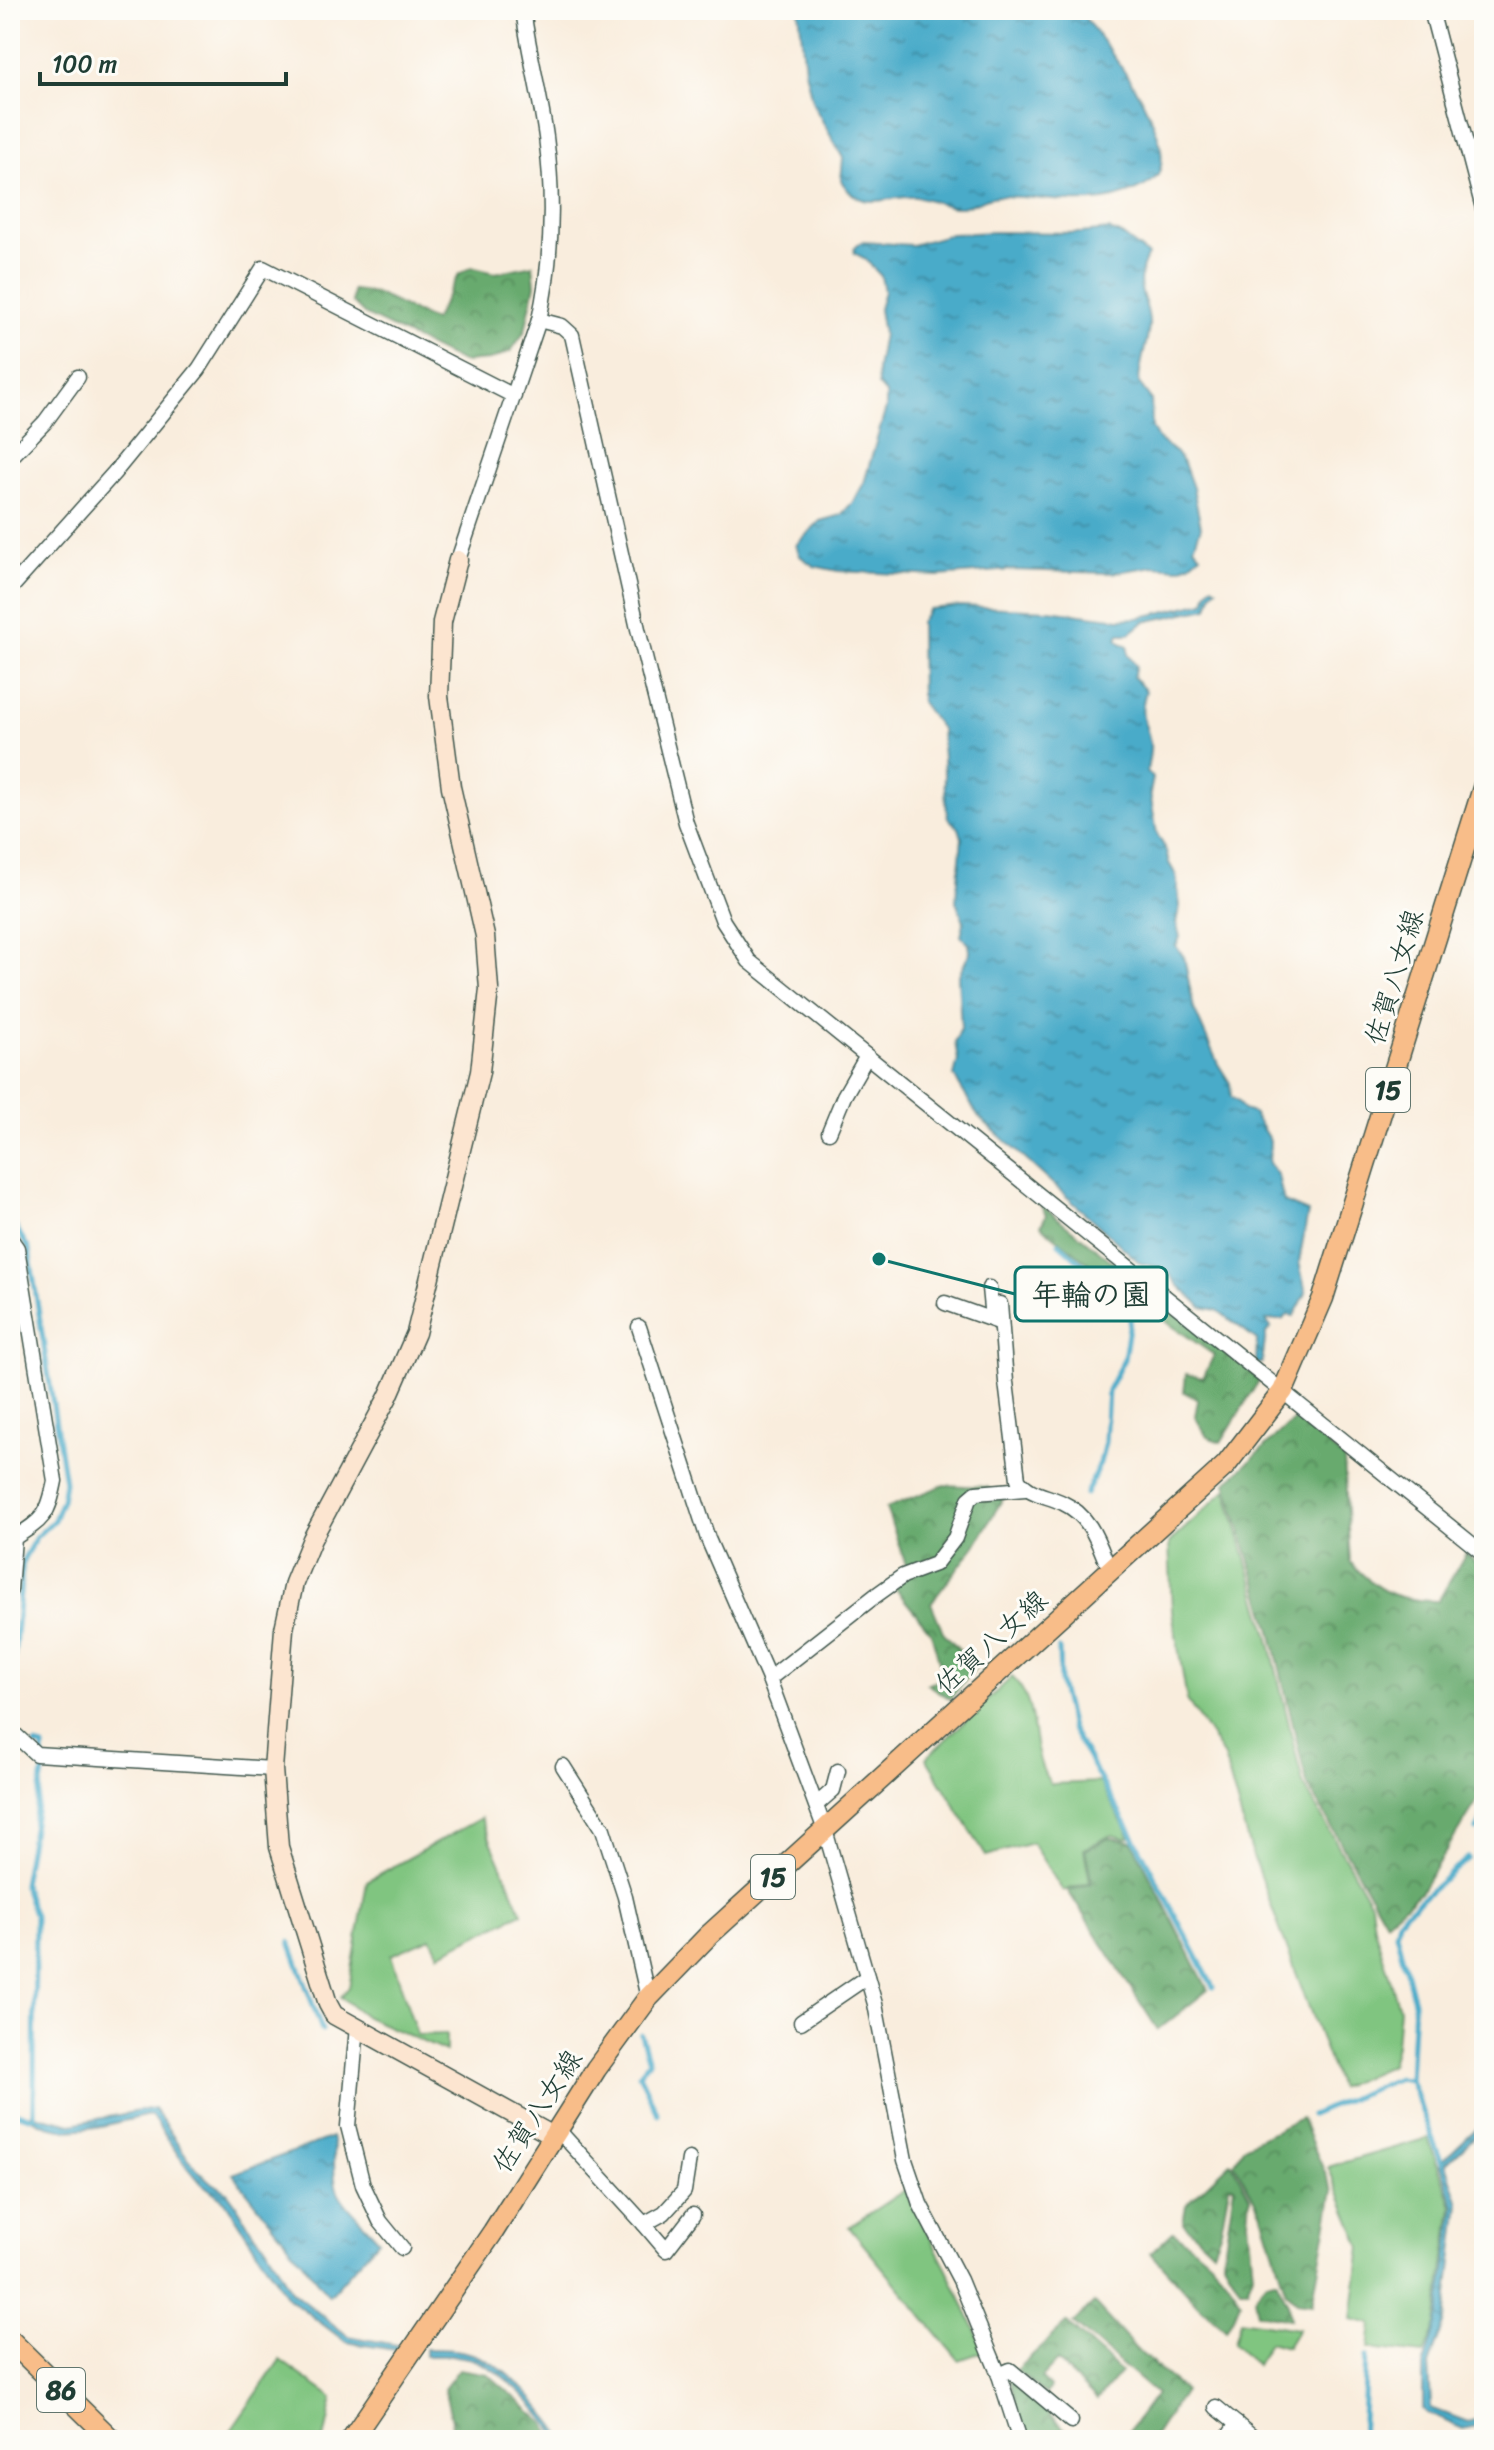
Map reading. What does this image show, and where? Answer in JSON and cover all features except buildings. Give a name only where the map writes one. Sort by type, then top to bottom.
[{"type":"main road","name":"佐賀八女線","points":[[351,2440],[493,2232],[596,2069],[648,1998],[708,1936],[1226,1465],[1283,1391],[1323,1298],[1484,785]]},
{"type":"main road","name":"86","points":[[10,2340],[112,2440]]},
{"type":"street","points":[[523,10],[546,139],[551,229],[546,288],[539,320],[458,560],[442,622],[439,696],[451,787],[485,936],[489,989],[480,1072],[416,1333],[388,1397],[312,1539],[294,1583],[284,1629],[273,1769],[279,1847],[334,2015],[555,2133],[666,2250],[693,2215]]},
{"type":"street","points":[[1431,10],[1484,212]]},
{"type":"street","points":[[10,589],[114,473],[199,369],[263,268],[514,396]]},
{"type":"street","points":[[539,320],[562,326],[572,335],[638,629],[686,823],[723,921],[749,961],[1484,1554]]},
{"type":"street","points":[[10,458],[45,422],[78,377]]},
{"type":"street","points":[[829,1132],[844,1096],[867,1056]]},
{"type":"street","points":[[10,1238],[17,1248],[55,1481],[49,1509],[14,1538],[10,1590]]},
{"type":"street","points":[[989,1288],[1018,1479],[1025,1489]]},
{"type":"street","points":[[945,1303],[996,1321]]},
{"type":"street","points":[[996,1321],[1000,1304]]},
{"type":"street","points":[[639,1327],[708,1539],[769,1679],[825,1830],[875,2004],[905,2160],[915,2190],[960,2280],[999,2375],[1020,2440]]},
{"type":"street","points":[[769,1679],[884,1589],[903,1576],[935,1564],[955,1538],[969,1499],[976,1493],[1025,1489],[1065,1503],[1081,1514],[1095,1533],[1105,1559]]},
{"type":"street","points":[[10,1730],[36,1754],[273,1769]]},
{"type":"street","points":[[563,1766],[603,1829],[625,1897],[648,1998]]},
{"type":"street","points":[[816,1805],[833,1790],[838,1771]]},
{"type":"street","points":[[801,2022],[867,1977]]},
{"type":"street","points":[[357,2027],[348,2126],[363,2185],[380,2221],[402,2248]]},
{"type":"street","points":[[644,2224],[664,2213],[684,2191],[689,2159]]},
{"type":"street","points":[[999,2375],[1010,2370],[1071,2421]]},
{"type":"street","points":[[1216,2407],[1256,2440]]},
{"type":"street","points":[[1226,2440],[1237,2424]]},
{"type":"green space","points":[[533,265],[535,285],[525,331],[511,351],[490,360],[462,362],[364,314],[352,302],[353,290],[375,293],[434,321],[458,275],[471,267],[495,273]]},
{"type":"green space","points":[[1040,1204],[1260,1379],[1221,1442],[1207,1437],[1195,1416],[1198,1400],[1184,1392],[1186,1374],[1203,1378],[1214,1355],[1139,1303],[1041,1226],[1046,1215]]},
{"type":"green space","points":[[1297,1417],[1344,1459],[1350,1562],[1370,1581],[1399,1597],[1438,1601],[1466,1553],[1484,1570],[1484,1790],[1420,1892],[1386,1922],[1307,1784],[1271,1631],[1226,1483]]},
{"type":"green space","points":[[944,1485],[987,1487],[1003,1498],[975,1546],[931,1603],[943,1632],[976,1667],[950,1699],[927,1684],[944,1679],[931,1632],[895,1588],[906,1565],[886,1508]]},
{"type":"green space","points":[[1226,1490],[1268,1635],[1303,1784],[1371,1903],[1374,1927],[1399,2008],[1391,2065],[1339,2088],[1250,1849],[1224,1757],[1187,1700],[1172,1611],[1169,1543]]},
{"type":"green space","points":[[1012,1677],[1027,1701],[1039,1759],[1051,1784],[1100,1782],[1130,1837],[1111,1835],[1084,1849],[1090,1882],[1063,1891],[1032,1843],[986,1856],[926,1758]]},
{"type":"green space","points":[[481,1818],[522,1913],[439,1954],[431,1938],[391,1955],[417,2035],[446,2034],[446,2052],[366,2017],[341,1997],[349,1988],[367,1881]]},
{"type":"green space","points":[[1109,1838],[1132,1841],[1208,1990],[1158,2030],[1068,1891],[1092,1883],[1085,1850]]},
{"type":"green space","points":[[1301,2118],[1333,2191],[1312,2304],[1296,2302],[1286,2292],[1261,2211],[1234,2163],[1244,2146]]},
{"type":"green space","points":[[1428,2138],[1452,2206],[1436,2324],[1424,2354],[1369,2348],[1372,2324],[1352,2319],[1361,2246],[1328,2167]]},
{"type":"green space","points":[[1231,2162],[1250,2197],[1248,2221],[1253,2273],[1247,2289],[1240,2289],[1223,2259],[1234,2186],[1229,2186],[1221,2230],[1213,2251],[1183,2223],[1186,2205]]},
{"type":"green space","points":[[905,2190],[947,2269],[985,2351],[959,2360],[849,2227]]},
{"type":"green space","points":[[1173,2232],[1212,2262],[1241,2302],[1226,2330],[1198,2305],[1151,2253]]},
{"type":"green space","points":[[1276,2279],[1288,2304],[1290,2319],[1257,2313],[1254,2297],[1266,2283]]},
{"type":"green space","points":[[1094,2303],[1135,2348],[1184,2391],[1152,2440],[1122,2440],[1156,2394],[1073,2323]]},
{"type":"green space","points":[[1240,2320],[1298,2329],[1287,2347],[1269,2342],[1256,2365],[1234,2343]]},
{"type":"green space","points":[[1067,2323],[1121,2372],[1097,2400],[1057,2361],[1041,2378],[1050,2387],[1046,2394],[1016,2370]]},
{"type":"green space","points":[[280,2360],[333,2398],[324,2440],[246,2440],[230,2432]]},
{"type":"green space","points":[[459,2369],[488,2374],[544,2423],[555,2440],[449,2440],[452,2420],[444,2389]]},
{"type":"green space","points":[[1009,2379],[1065,2429],[1062,2440],[1027,2440]]},
{"type":"water","points":[[799,10],[1079,10],[1147,109],[1161,152],[1159,174],[1148,184],[1104,200],[1000,196],[954,207],[918,197],[876,201],[858,198],[841,181],[843,158],[813,104],[805,70]]},
{"type":"water","points":[[1109,230],[1120,234],[1148,255],[1140,278],[1149,327],[1139,383],[1151,399],[1152,428],[1158,439],[1176,453],[1185,466],[1193,488],[1201,527],[1194,547],[1201,555],[1179,568],[1154,566],[1111,573],[1012,570],[938,576],[838,571],[814,566],[800,556],[796,545],[820,521],[841,515],[854,501],[864,483],[886,408],[886,394],[878,385],[877,369],[883,334],[879,309],[884,291],[881,276],[864,258],[854,253],[855,247],[862,242],[912,245],[951,234]]},
{"type":"water","points":[[1213,585],[1217,588],[1208,608],[1144,622],[1129,634],[1119,634],[1117,638],[1128,646],[1128,655],[1136,666],[1133,677],[1146,691],[1143,714],[1150,744],[1147,771],[1153,778],[1150,793],[1157,834],[1176,875],[1180,906],[1176,922],[1180,937],[1176,946],[1184,957],[1194,1009],[1218,1064],[1230,1083],[1231,1097],[1243,1110],[1253,1113],[1270,1141],[1269,1163],[1278,1176],[1284,1202],[1308,1212],[1299,1262],[1306,1293],[1294,1316],[1266,1320],[1271,1327],[1266,1333],[1262,1363],[1256,1364],[1257,1340],[1217,1310],[1202,1307],[1166,1269],[1140,1263],[978,1116],[954,1076],[958,1060],[955,1042],[961,1028],[958,977],[970,952],[969,944],[961,936],[964,921],[956,901],[962,838],[959,828],[948,818],[941,729],[921,702],[920,622],[929,609],[960,606],[1138,618],[1205,602]]},
{"type":"water","points":[[1484,2070],[1484,2128],[1446,2164],[1459,2203],[1445,2320],[1429,2365],[1431,2408],[1468,2422],[1484,2417],[1484,2424],[1463,2429],[1423,2409],[1423,2367],[1439,2315],[1454,2206],[1440,2163],[1482,2123],[1480,2081]]},
{"type":"water","points":[[154,2108],[189,2160],[208,2180],[227,2192],[252,2231],[266,2246],[291,2291],[348,2336],[397,2345],[396,2350],[346,2342],[287,2297],[225,2201],[201,2183],[151,2115],[73,2129],[43,2125],[30,2117],[31,2114],[72,2124]]},
{"type":"water","points":[[332,2137],[337,2189],[379,2240],[329,2296],[233,2174]]},
{"type":"water","points":[[425,2349],[463,2352],[488,2361],[525,2391],[565,2440],[560,2440],[533,2405],[500,2374],[468,2358],[425,2356]]},
{"type":"waterway","points":[[10,1218],[29,1249],[65,1482],[54,1520],[36,1537],[23,1560],[10,1699]]},
{"type":"waterway","points":[[1059,1243],[1132,1308],[1124,1359],[1108,1390],[1105,1442],[1100,1463],[1086,1494]]},
{"type":"waterway","points":[[1059,1649],[1060,1683],[1071,1728],[1138,1845],[1213,1987]]},
{"type":"waterway","points":[[34,2117],[35,1916],[23,1884],[43,1773],[43,1747],[35,1745]]},
{"type":"waterway","points":[[1477,1830],[1484,1814]]},
{"type":"waterway","points":[[1441,2161],[1410,2080],[1414,2001],[1396,1933],[1399,1920],[1405,1913],[1468,1858]]},
{"type":"waterway","points":[[290,1942],[322,2030]]},
{"type":"waterway","points":[[641,2034],[649,2062],[639,2074],[658,2114]]},
{"type":"waterway","points":[[1311,2115],[1398,2078],[1410,2080]]},
{"type":"waterway","points":[[10,2111],[30,2117]]},
{"type":"waterway","points":[[1362,2440],[1366,2357]]},
{"type":"place","name":"年輪の園","points":[[879,1259]]}]
